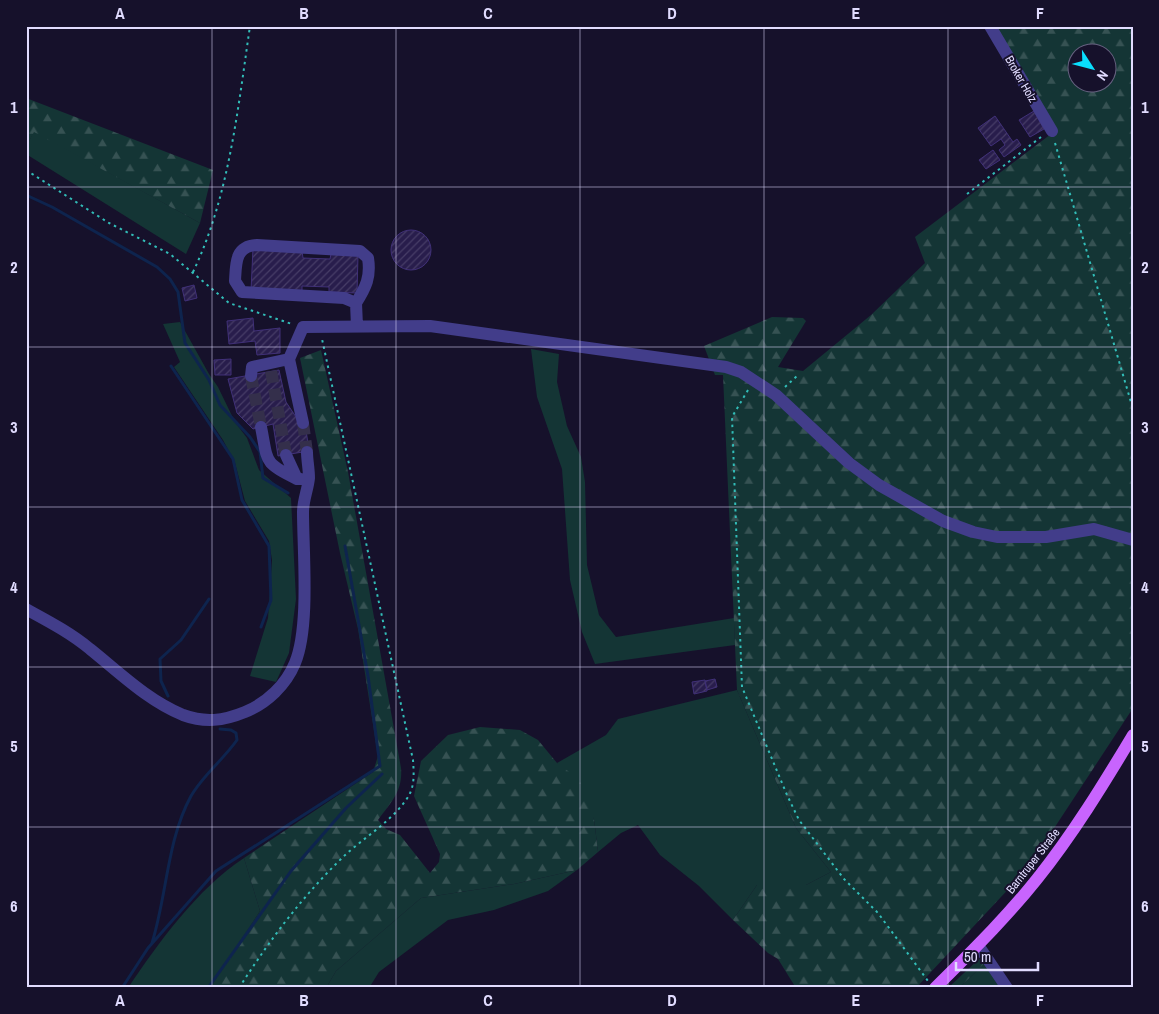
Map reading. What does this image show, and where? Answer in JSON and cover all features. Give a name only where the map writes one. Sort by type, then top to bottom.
[{"type":"main road","name":"Barntruper Straße","points":[[934,988],[1018,902],[1054,858],[1087,810],[1133,735]]},
{"type":"street","name":"Broker Holz","points":[[990,26],[1051,130]]},
{"type":"street","points":[[356,302],[344,298],[242,292],[237,287],[235,281],[239,252],[244,247],[257,245],[360,251],[368,258],[370,274],[367,285],[356,302],[357,326]]},
{"type":"street","points":[[303,423],[289,359],[303,328],[430,326],[494,334],[624,355],[707,363],[741,372],[754,379],[776,395],[849,463],[879,485],[943,521],[973,532],[997,537],[1046,537],[1094,529],[1133,540]]},
{"type":"street","points":[[251,376],[252,367],[271,367],[289,359]]},
{"type":"street","points":[[261,427],[268,462],[277,469],[303,479]]},
{"type":"street","points":[[26,609],[82,644],[142,692],[162,705],[182,714],[197,720],[218,721],[256,707],[274,694],[296,662],[301,635],[304,594],[303,479],[307,452]]},
{"type":"street","points":[[286,455],[303,479]]},
{"type":"street","points":[[978,945],[1007,988]]},
{"type":"path","points":[[193,272],[204,249],[222,188],[239,101],[250,26]]},
{"type":"path","points":[[967,194],[1051,130],[1133,409]]},
{"type":"path","points":[[26,170],[109,223],[170,254],[229,303],[264,317],[303,328]]},
{"type":"path","points":[[239,988],[291,913],[314,886],[355,845],[399,808],[406,800],[414,782],[413,760],[320,327]]},
{"type":"path","points":[[776,395],[798,375]]},
{"type":"path","points":[[754,379],[732,417],[742,688],[786,795],[799,820],[844,879],[878,913],[934,988]]},
{"type":"green space","points":[[993,26],[1133,26],[1133,708],[1028,868],[916,988],[796,988],[778,959],[768,953],[733,920],[757,885],[806,885],[831,872],[796,828],[737,690],[723,375],[715,375],[704,346],[772,317],[803,318],[806,321],[778,367],[803,371],[871,315],[925,263],[915,237],[1055,131]]},
{"type":"green space","points":[[26,98],[213,170],[200,223],[34,132],[26,147]]},
{"type":"green space","points":[[34,131],[200,223],[186,254],[26,154],[26,147]]},
{"type":"green space","points":[[180,322],[218,387],[235,422],[247,438],[259,470],[291,498],[296,599],[289,653],[276,682],[250,676],[268,618],[272,560],[269,541],[245,501],[235,463],[223,440],[174,367],[180,362],[163,324]]},
{"type":"green space","points":[[531,349],[559,354],[557,382],[567,426],[581,457],[585,482],[587,565],[599,615],[616,637],[734,618],[735,645],[595,664],[582,632],[570,580],[562,469],[537,397]]},
{"type":"green space","points":[[321,350],[348,472],[401,768],[398,790],[392,802],[378,820],[386,829],[400,835],[430,873],[439,862],[440,854],[414,796],[421,761],[448,735],[480,727],[520,730],[538,740],[557,763],[579,779],[594,819],[598,852],[577,870],[514,884],[421,898],[336,971],[326,988],[210,988],[260,911],[244,858],[373,772],[378,756],[358,629],[340,553],[300,358]]},
{"type":"green space","points":[[737,690],[796,828],[831,872],[806,885],[757,885],[733,920],[699,886],[660,855],[638,825],[621,833],[598,852],[594,819],[557,763],[606,735],[618,719]]},
{"type":"green space","points":[[244,858],[260,911],[210,988],[128,988],[180,917],[210,885]]},
{"type":"green space","points":[[577,870],[548,891],[494,910],[448,920],[379,972],[369,988],[326,988],[336,971],[421,898],[514,884]]},
{"type":"green space","points":[[979,959],[985,963],[959,988],[948,988]]},
{"type":"green space","points":[[985,963],[1000,988],[959,988]]},
{"type":"building","points":[[1034,111],[1044,129],[1030,137],[1019,120]]},
{"type":"building","points":[[995,116],[1013,142],[1017,139],[1021,145],[1004,157],[999,150],[1005,145],[1001,139],[991,146],[978,128]]},
{"type":"building","points":[[993,150],[1000,160],[986,169],[979,160]]},
{"type":"building","points":[[411,230],[425,236],[431,250],[425,264],[411,270],[397,264],[391,250],[397,236]]},
{"type":"building","points":[[253,248],[302,251],[303,258],[330,259],[331,254],[358,255],[357,293],[329,292],[329,287],[302,286],[302,292],[251,291]]},
{"type":"building","points":[[194,285],[197,298],[185,301],[182,288]]},
{"type":"building","points":[[253,318],[254,331],[280,328],[280,353],[257,355],[255,341],[229,344],[227,321]]},
{"type":"building","points":[[231,359],[231,375],[215,375],[214,360]]},
{"type":"building","points":[[279,370],[286,402],[300,423],[305,423],[309,451],[278,456],[273,424],[253,429],[237,413],[228,379]]},
{"type":"building","points":[[715,679],[717,687],[707,690],[705,681]]},
{"type":"building","points":[[705,680],[707,691],[694,694],[692,682]]},
{"type":"waterway","points":[[26,195],[52,207],[157,267],[170,279],[178,292],[185,343],[209,380],[220,405],[250,437],[260,452],[263,478],[288,493]]},
{"type":"waterway","points":[[171,366],[233,459],[242,500],[269,546],[271,600],[261,627]]},
{"type":"waterway","points":[[122,988],[148,948],[216,871],[380,766],[368,676],[345,546]]},
{"type":"waterway","points":[[168,696],[161,681],[160,659],[181,640],[209,599]]},
{"type":"waterway","points":[[152,943],[172,849],[183,813],[196,788],[237,740],[236,733],[231,730],[220,729]]},
{"type":"waterway","points":[[208,988],[291,871],[346,808],[382,774]]},
{"type":"tunnel","points":[[271,371],[286,455]]},
{"type":"tunnel","points":[[251,376],[261,427]]},
{"type":"tunnel","points":[[303,423],[307,452]]}]
